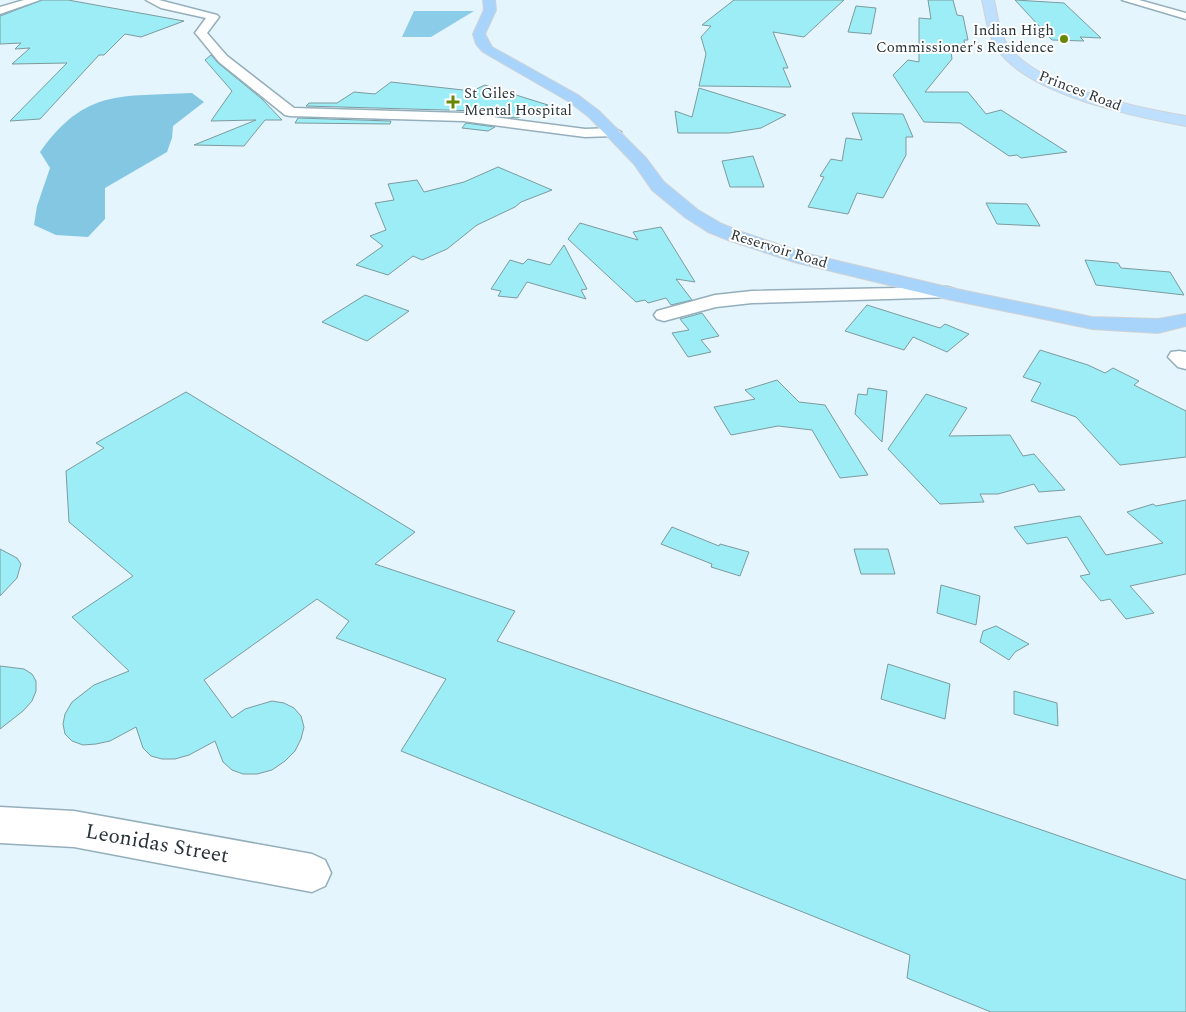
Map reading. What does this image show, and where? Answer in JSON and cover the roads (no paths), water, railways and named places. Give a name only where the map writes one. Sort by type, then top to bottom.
[{"type":"highway","name":"Reservoir Road","points":[[489,0],[490,10],[478,33],[479,41],[484,48],[502,61],[573,98],[614,132],[640,161],[658,186],[692,214],[715,228],[794,256],[947,293],[1092,323],[1158,326],[1186,320]]},
{"type":"main road","name":"Princes Road","points":[[988,0],[1002,47],[1030,71],[1087,96],[1130,110],[1186,121]]},
{"type":"street","points":[[0,11],[36,0]]},
{"type":"street","points":[[151,0],[157,4],[189,9],[212,17],[201,33],[223,59],[290,112],[463,117],[585,133],[614,132]]},
{"type":"street","points":[[1127,0],[1186,16]]},
{"type":"street","points":[[664,315],[715,301],[752,297],[947,293]]},
{"type":"street","name":"Leonidas Street","points":[[0,825],[74,829],[312,873]]},
{"type":"place","name":"Indian High Commissioner's Residence","points":[[1064,39]]},
{"type":"place","name":"St Giles Mental Hospital","points":[[453,102]]}]
